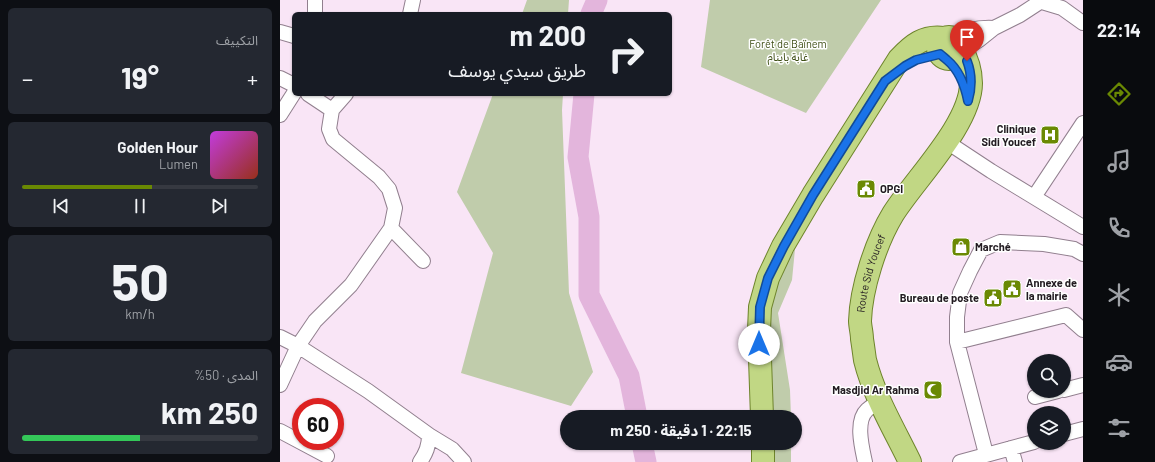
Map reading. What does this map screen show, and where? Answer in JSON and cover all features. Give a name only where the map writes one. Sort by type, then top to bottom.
[{"type":"main road","points":[[762,410],[759,330],[760,307],[768,278],[784,246],[813,195],[899,59],[917,42],[930,37],[952,48]]},
{"type":"main road","name":"Route Sid Youcef","points":[[910,462],[880,401],[865,360],[860,321],[864,289],[880,240],[892,216],[905,196],[947,142],[961,119],[968,101],[952,48]]},
{"type":"main road","points":[[763,450],[763,462]]},
{"type":"street","points":[[315,12],[316,0]]},
{"type":"street","points":[[410,12],[413,0]]},
{"type":"street","points":[[952,48],[970,29],[984,27],[994,28],[1005,24],[1042,1],[1062,8],[1083,23]]},
{"type":"street","points":[[280,32],[292,35]]},
{"type":"street","points":[[280,78],[292,84]]},
{"type":"street","points":[[280,115],[292,96]]},
{"type":"street","points":[[311,96],[332,110]]},
{"type":"street","points":[[280,385],[298,346],[315,321],[351,284],[391,228],[395,208],[389,189],[379,177],[333,139],[328,129],[332,110],[344,96]]},
{"type":"street","points":[[1034,198],[1083,123]]},
{"type":"street","points":[[947,142],[1034,198],[1083,227]]},
{"type":"street","points":[[391,228],[423,261]]},
{"type":"street","points":[[986,454],[957,342],[957,317],[960,293],[981,250],[1000,242],[1044,244],[1074,249],[1083,254]]},
{"type":"street","points":[[957,342],[1066,316],[1083,330]]},
{"type":"street","points":[[280,337],[298,346],[368,391],[452,449],[464,462]]},
{"type":"street","points":[[1071,388],[1083,385]]},
{"type":"street","points":[[865,462],[861,440],[860,422],[865,411],[880,401]]},
{"type":"street","points":[[1071,432],[1083,429]]},
{"type":"street","points":[[280,431],[326,456]]},
{"type":"street","points":[[420,462],[426,453],[430,435]]},
{"type":"street","points":[[960,462],[1027,444]]},
{"type":"street","points":[[1011,448],[1016,462]]},
{"type":"green space","points":[[527,0],[569,0],[568,12],[523,12]]},
{"type":"green space","name":"Forêt de Baïnem غابة باينام","points":[[710,0],[881,0],[806,113],[701,67]]},
{"type":"green space","points":[[492,96],[563,96],[562,110],[569,293],[593,372],[571,406],[461,373],[493,253],[457,192]]},
{"type":"green space","points":[[795,249],[792,280],[778,313],[790,390],[791,410],[770,410],[765,326],[775,285]]},
{"type":"green space","points":[[770,450],[791,450],[791,462],[771,462]]},
{"type":"waterway","points":[[592,12],[597,0]]},
{"type":"waterway","points":[[584,96],[578,157],[589,217],[589,295],[629,376],[636,410]]},
{"type":"waterway","points":[[643,450],[646,462]]},
{"type":"place","name":"Clinique Sidi Youcef","points":[[1050,135]]},
{"type":"place","name":"OPGI","points":[[866,189]]},
{"type":"place","name":"Marché","points":[[961,247]]},
{"type":"place","name":"Annexe de la mairie","points":[[1012,289]]},
{"type":"place","name":"Bureau de poste","points":[[993,298]]},
{"type":"place","name":"Masdjid Ar Rahma","points":[[933,390]]},
{"type":"route","points":[[759,344],[760,307],[768,278],[813,195],[885,81],[905,66],[916,60],[927,56],[940,54],[952,64],[961,78],[967,93],[968,101],[971,76],[967,61]]}]
